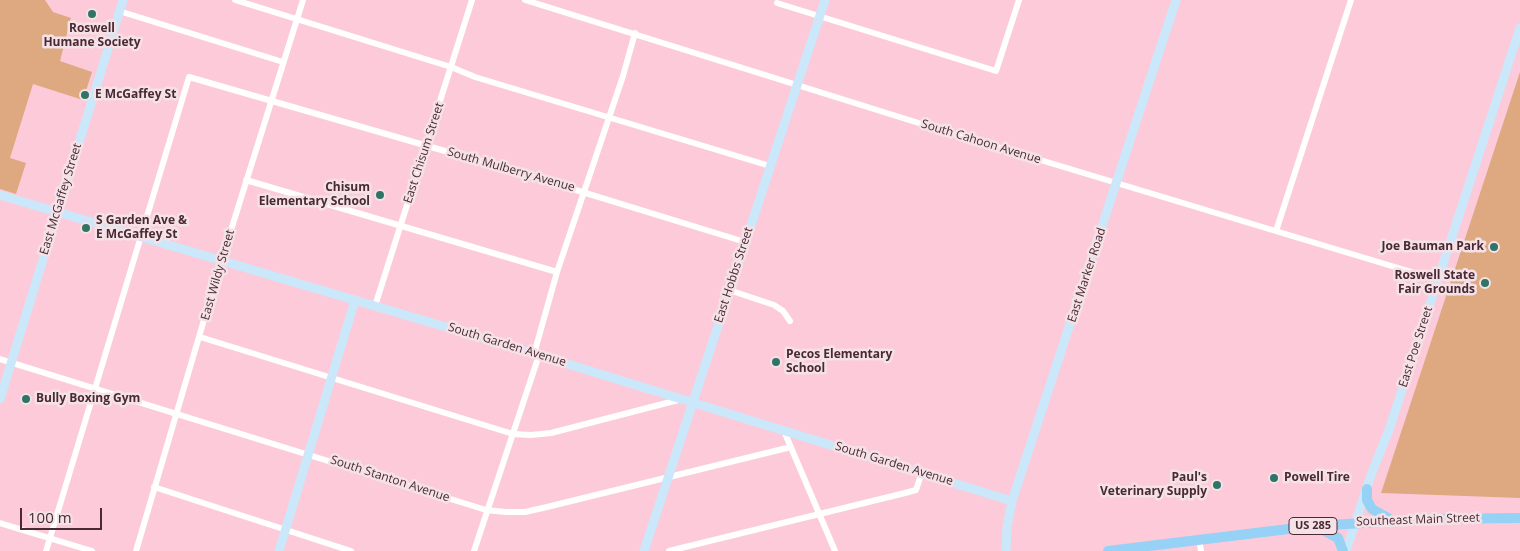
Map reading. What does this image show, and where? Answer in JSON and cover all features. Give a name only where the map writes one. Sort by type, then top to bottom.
[{"type":"main road","points":[[1367,489],[1367,500],[1372,509],[1384,517],[1396,521]]},
{"type":"main road","name":"Southeast Main Street","points":[[1108,551],[1126,550],[1199,538],[1314,526],[1396,521],[1520,518]]},
{"type":"main road","points":[[1314,526],[1336,535],[1345,551]]},
{"type":"street","name":"East McGaffey Street","points":[[0,399],[56,212],[123,0]]},
{"type":"street","points":[[235,0],[451,67],[475,77],[770,166]]},
{"type":"street","name":"East Wildy Street","points":[[136,551],[221,262],[303,0]]},
{"type":"street","name":"East Chisum Street","points":[[375,306],[472,0]]},
{"type":"street","name":"South Cahoon Avenue","points":[[525,0],[797,85],[1438,280]]},
{"type":"street","name":"East Hobbs Street","points":[[644,551],[825,0]]},
{"type":"street","points":[[776,3],[996,71],[1019,0]]},
{"type":"street","name":"East Marker Road","points":[[1006,551],[1005,537],[1012,501],[1176,0]]},
{"type":"street","points":[[1276,231],[1351,0]]},
{"type":"street","points":[[119,11],[283,62]]},
{"type":"street","name":"East Poe Street","points":[[1345,551],[1389,430],[1520,28]]},
{"type":"street","points":[[474,551],[486,510],[513,434],[558,272],[635,33]]},
{"type":"street","name":"South Mulberry Avenue","points":[[140,237],[189,77],[271,99],[745,242]]},
{"type":"street","points":[[246,180],[558,272]]},
{"type":"street","name":"South Garden Avenue","points":[[0,195],[693,402],[1012,501]]},
{"type":"street","points":[[46,551],[140,237]]},
{"type":"street","points":[[729,290],[774,305],[790,320]]},
{"type":"street","points":[[279,551],[355,300]]},
{"type":"street","points":[[200,337],[513,434],[531,436],[551,433],[683,399]]},
{"type":"street","name":"South Stanton Avenue","points":[[0,359],[486,510],[525,512],[789,448]]},
{"type":"street","points":[[784,431],[789,448],[835,551]]},
{"type":"street","points":[[669,551],[916,490],[922,472]]},
{"type":"street","points":[[154,487],[351,551]]},
{"type":"street","points":[[0,523],[92,551]]},
{"type":"street","points":[[1199,538],[1201,551]]},
{"type":"shaded area","points":[[0,0],[45,0],[53,12],[71,18],[60,61],[92,72],[83,100],[33,84],[10,158],[26,163],[16,194],[0,189]]},
{"type":"shaded area","name":"Roswell State Fair Grounds","points":[[1520,72],[1520,498],[1381,493]]},
{"type":"place","name":"Roswell Humane Society","points":[[92,14]]},
{"type":"place","name":"E McGaffey St","points":[[85,95]]},
{"type":"place","name":"Chisum Elementary School","points":[[380,195]]},
{"type":"place","name":"S Garden Ave & E McGaffey St","points":[[86,228]]},
{"type":"place","name":"Joe Bauman Park","points":[[1494,247]]},
{"type":"place","name":"Roswell State Fair Grounds","points":[[1485,283]]},
{"type":"place","name":"Pecos Elementary School","points":[[776,362]]},
{"type":"place","name":"Bully Boxing Gym","points":[[26,399]]},
{"type":"place","name":"Powell Tire","points":[[1274,478]]},
{"type":"place","name":"Paul's Veterinary Supply","points":[[1217,485]]}]
